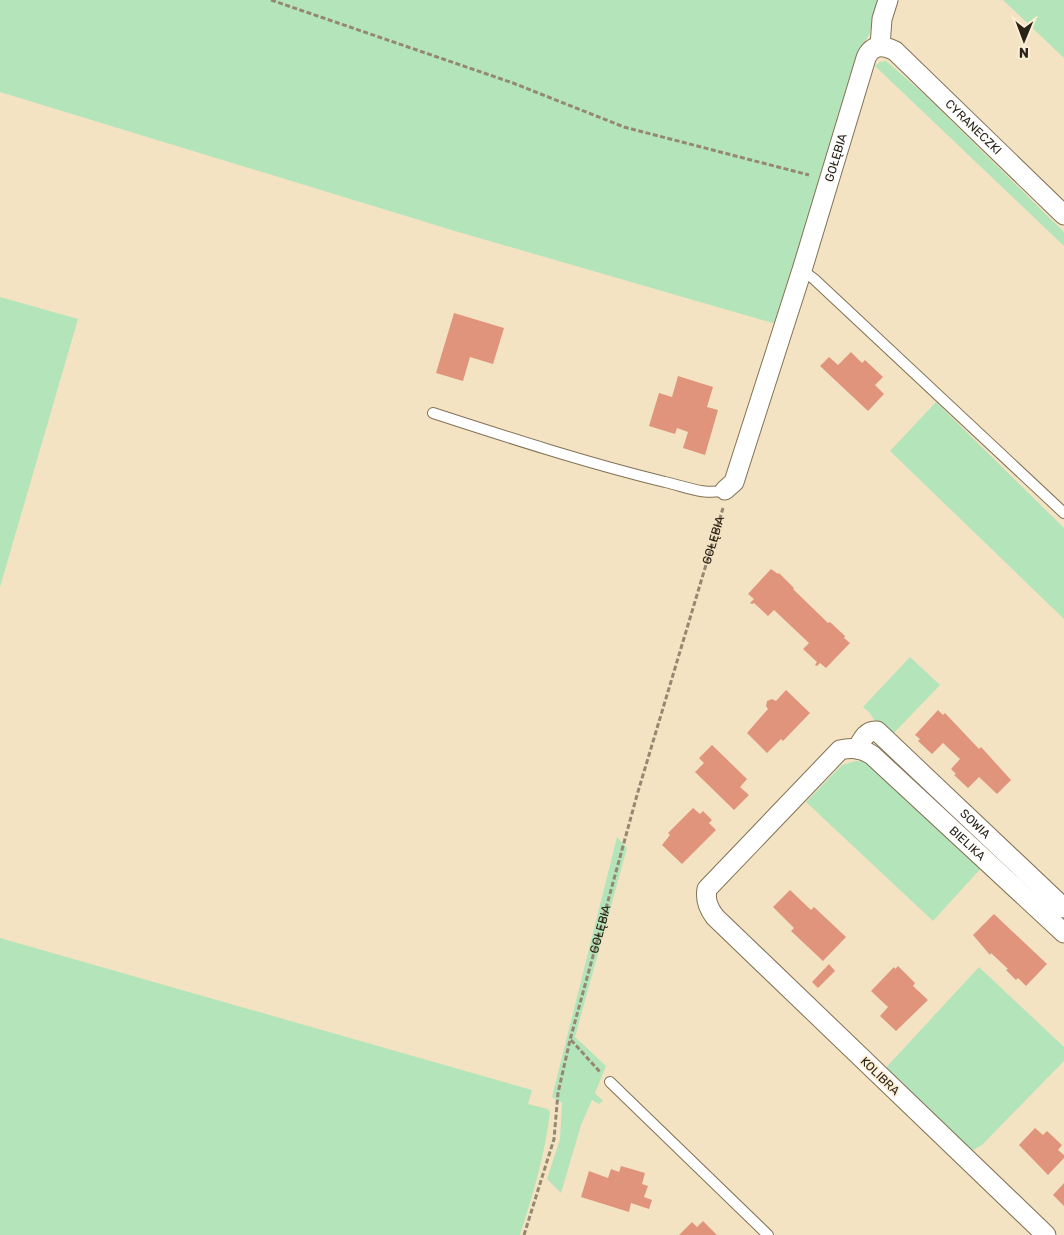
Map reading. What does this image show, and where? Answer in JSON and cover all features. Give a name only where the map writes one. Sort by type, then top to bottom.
[{"type":"street","points":[[880,46],[882,19],[888,0]]},
{"type":"street","name":"GOŁĘBIA","points":[[725,490],[734,482],[802,270],[866,58],[869,51],[880,46]]},
{"type":"street","name":"CYRANECZKI","points":[[880,46],[895,51],[1064,214]]},
{"type":"street","name":"SOWIA","points":[[864,752],[865,736],[870,731],[878,730],[1064,908]]},
{"type":"street","name":"KOLIBRA","points":[[864,752],[849,748],[840,750],[707,889],[706,901],[715,917],[1046,1235]]},
{"type":"street","name":"BIELIKA","points":[[864,752],[1064,933]]},
{"type":"lane","points":[[802,270],[814,278],[1064,513]]},
{"type":"lane","points":[[433,413],[550,450],[645,477],[705,492],[716,493],[725,490]]},
{"type":"lane","points":[[610,1082],[768,1235]]},
{"type":"path","points":[[271,0],[513,83],[624,127],[829,180]]},
{"type":"path","name":"GOŁĘBIA","points":[[524,1235],[554,1139],[558,1093],[570,1040],[638,795],[723,508],[725,490]]},
{"type":"path","points":[[570,1040],[610,1082]]},
{"type":"green space","points":[[0,0],[879,0],[869,35],[864,44],[824,166],[776,324],[455,231],[0,92]]},
{"type":"green space","points":[[1003,0],[1064,0],[1064,58]]},
{"type":"green space","points":[[886,61],[924,94],[1064,232],[1064,246],[875,66],[880,62]]},
{"type":"green space","points":[[0,297],[78,319],[0,587]]},
{"type":"green space","points":[[936,402],[1064,528],[1064,619],[890,451]]},
{"type":"green space","points":[[910,657],[940,685],[891,736],[863,707]]},
{"type":"green space","points":[[856,761],[872,762],[984,865],[933,921],[806,802],[842,765]]},
{"type":"green space","points":[[617,837],[627,848],[575,1037],[606,1066],[595,1093],[603,1101],[599,1104],[592,1100],[581,1125],[561,1193],[547,1179],[560,1139],[562,1103],[552,1097]]},
{"type":"green space","points":[[0,938],[532,1090],[528,1104],[548,1109],[550,1112],[542,1159],[520,1235],[0,1235]]},
{"type":"green space","points":[[979,967],[1064,1047],[1064,1061],[982,1145],[970,1152],[882,1072]]},
{"type":"building","points":[[454,313],[504,328],[493,364],[470,357],[463,381],[436,373]]},
{"type":"building","points":[[851,352],[862,363],[865,360],[883,377],[875,385],[884,394],[868,411],[820,366],[829,357],[838,365]]},
{"type":"building","points":[[678,376],[713,387],[707,407],[718,410],[705,455],[683,448],[688,432],[677,428],[675,434],[649,426],[659,393],[672,397]]},
{"type":"building","points":[[771,569],[779,573],[793,589],[828,623],[830,622],[845,636],[844,638],[850,643],[826,668],[820,663],[817,666],[815,665],[817,662],[803,649],[809,643],[774,610],[768,616],[754,603],[750,603],[754,599],[748,594]]},
{"type":"building","points":[[786,690],[810,713],[783,741],[781,739],[767,753],[747,733],[768,709],[766,706],[767,701],[772,699],[776,701]]},
{"type":"building","points":[[938,710],[943,715],[945,713],[979,749],[981,747],[1011,780],[997,794],[979,777],[968,788],[954,775],[956,774],[951,769],[960,759],[943,743],[932,754],[918,741],[920,739],[915,735]]},
{"type":"building","points":[[712,745],[747,779],[740,787],[749,795],[734,810],[695,772],[704,763],[699,758]]},
{"type":"building","points":[[693,808],[700,814],[703,811],[712,820],[709,823],[716,830],[682,864],[662,845],[670,835],[668,833]]},
{"type":"building","points":[[790,890],[811,910],[814,907],[846,937],[823,961],[791,931],[794,928],[773,907]]},
{"type":"building","points":[[994,914],[1047,964],[1026,986],[1018,978],[1016,980],[1006,970],[1008,969],[991,953],[990,955],[973,935]]},
{"type":"building","points":[[829,964],[835,971],[818,988],[812,982]]},
{"type":"building","points":[[898,966],[915,983],[913,986],[928,1000],[896,1031],[880,1016],[888,1007],[871,991],[894,967],[895,969]]},
{"type":"building","points":[[1035,1128],[1043,1135],[1047,1131],[1062,1145],[1058,1150],[1064,1155],[1064,1158],[1048,1175],[1019,1145]]},
{"type":"building","points":[[621,1166],[645,1173],[642,1184],[648,1186],[644,1197],[652,1200],[649,1209],[631,1203],[629,1212],[581,1197],[589,1171],[608,1178],[611,1169],[619,1172]]},
{"type":"building","points":[[1064,1183],[1064,1206],[1053,1195]]},
{"type":"building","points":[[703,1221],[717,1235],[679,1235],[692,1222],[697,1227]]}]
